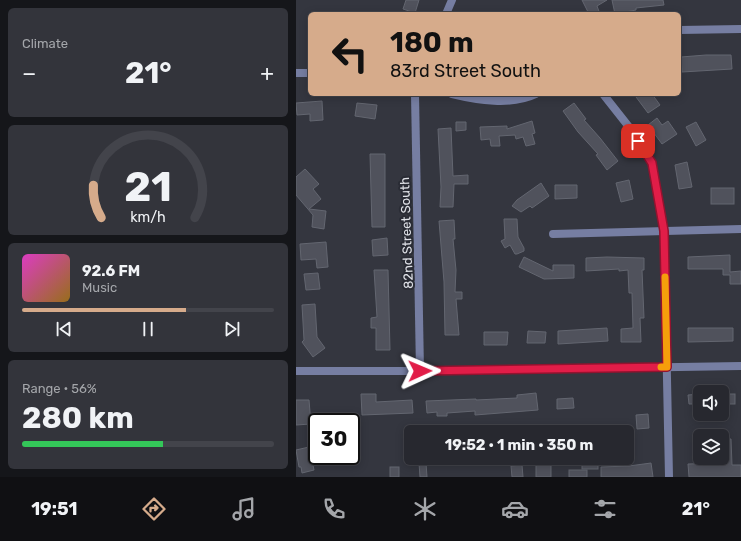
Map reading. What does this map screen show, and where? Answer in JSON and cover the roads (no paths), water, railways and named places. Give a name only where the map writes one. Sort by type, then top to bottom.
[{"type":"street","points":[[447,12],[452,0]]},
{"type":"street","points":[[681,30],[741,29]]},
{"type":"street","points":[[296,73],[308,73]]},
{"type":"street","name":"82nd Street South","points":[[415,96],[420,371]]},
{"type":"street","points":[[465,96],[490,100],[521,99],[530,96]]},
{"type":"street","points":[[605,96],[633,132],[652,163],[664,231],[669,407],[669,477]]},
{"type":"street","points":[[553,234],[741,229]]},
{"type":"street","points":[[296,370],[330,372],[741,366]]}]
